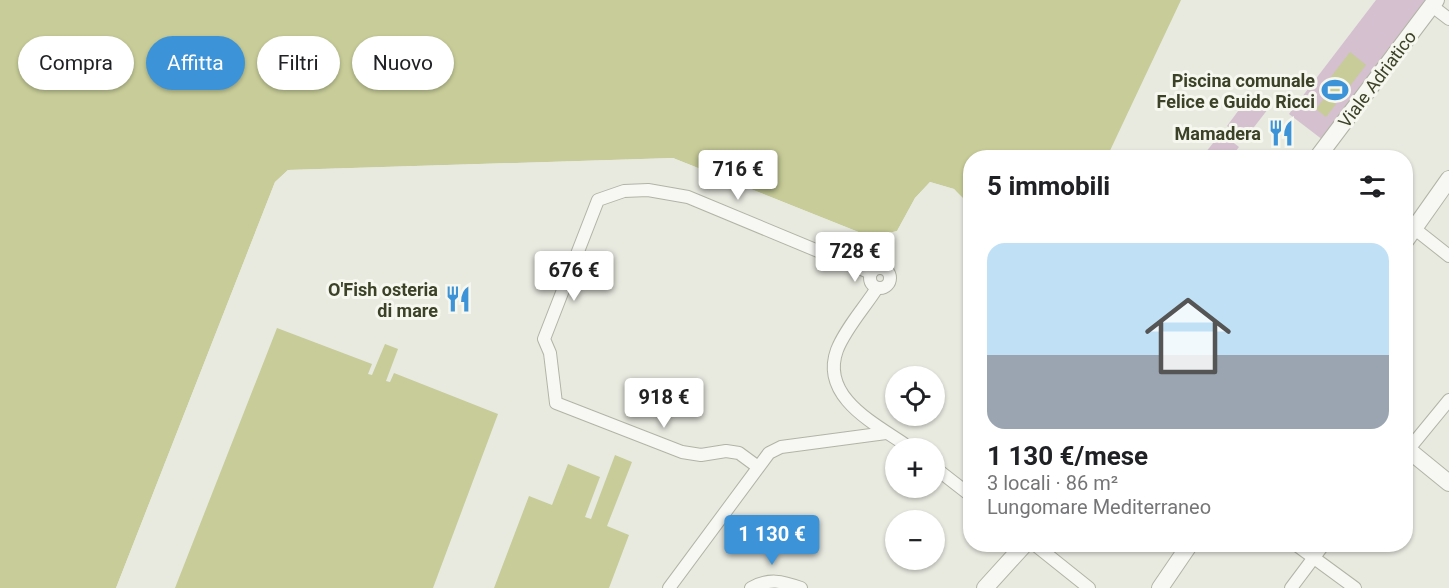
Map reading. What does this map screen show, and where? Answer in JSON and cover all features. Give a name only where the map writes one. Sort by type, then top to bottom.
[{"type":"street","points":[[1434,3],[1449,20]]},
{"type":"street","name":"Viale Adriatico","points":[[1324,150],[1434,3]]},
{"type":"street","points":[[1413,224],[1449,178]]},
{"type":"street","points":[[758,466],[739,453],[726,451],[701,455],[682,452],[556,403],[550,353],[544,339],[598,200],[624,191],[648,190],[688,196],[871,273],[870,280],[877,288],[838,349],[834,362],[836,380],[843,397],[894,438]]},
{"type":"street","points":[[1413,233],[1449,256]]},
{"type":"street","points":[[1413,442],[1449,400]]},
{"type":"street","points":[[669,588],[769,453],[782,447],[886,433]]},
{"type":"street","points":[[1413,454],[1449,483]]},
{"type":"street","points":[[945,476],[963,490]]},
{"type":"street","points":[[985,588],[1018,552]]},
{"type":"street","points":[[1044,552],[1089,588]]},
{"type":"street","points":[[1160,588],[1185,552]]},
{"type":"street","points":[[1305,552],[1355,588]]},
{"type":"street","points":[[1291,588],[1318,552]]},
{"type":"street","points":[[751,588],[767,581],[781,580],[801,588]]},
{"type":"shaded area","points":[[0,0],[1181,0],[1110,150],[963,150],[963,198],[954,189],[930,182],[915,198],[897,231],[871,237],[673,158],[288,170],[275,182],[116,588],[0,588]]},
{"type":"shaded area","name":"Piscina comunale Felice e Guido Ricci","points":[[1376,0],[1430,0],[1323,140],[1289,114]]},
{"type":"shaded area","points":[[1350,52],[1366,65],[1340,99],[1324,86]]},
{"type":"shaded area","points":[[1250,95],[1268,109],[1244,140],[1227,126]]},
{"type":"shaded area","points":[[1326,96],[1336,104],[1326,117],[1316,109]]},
{"type":"shaded area","points":[[1221,133],[1239,147],[1237,150],[1208,150]]},
{"type":"shaded area","points":[[277,328],[372,364],[368,374],[372,375],[385,344],[398,349],[386,381],[390,382],[394,373],[498,414],[433,588],[175,588]]},
{"type":"shaded area","points":[[615,455],[632,462],[607,526],[629,535],[609,588],[494,588],[529,496],[552,505],[568,464],[600,477],[585,517],[591,519]]},
{"type":"pier","points":[[673,158],[871,237],[897,231],[915,198],[930,182],[954,189],[963,202],[952,192],[932,185],[918,200],[899,234],[871,240],[673,161],[289,173],[278,183],[119,588],[116,588],[275,182],[288,170]]},
{"type":"place","name":"Piscina comunale Felice e Guido Ricci","points":[[1335,90]]},
{"type":"place","name":"Mamadera","points":[[1281,133]]},
{"type":"place","name":"O'Fish osteria di mare","points":[[458,299]]}]
